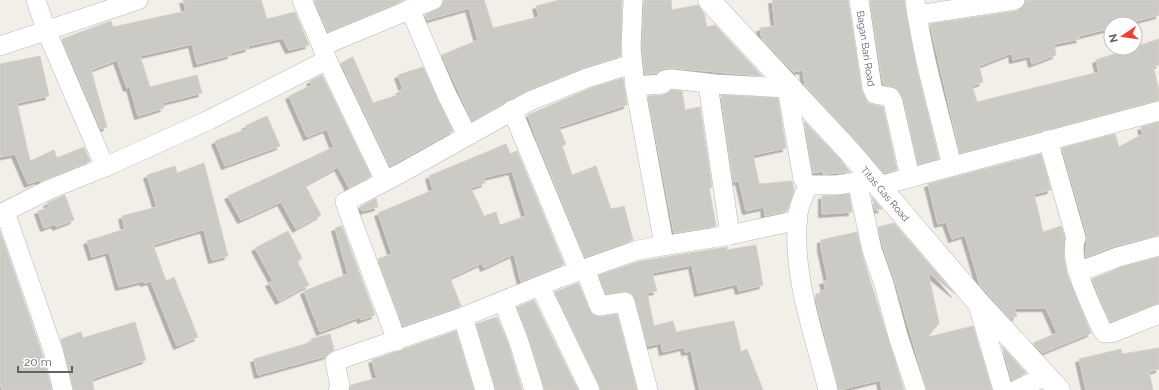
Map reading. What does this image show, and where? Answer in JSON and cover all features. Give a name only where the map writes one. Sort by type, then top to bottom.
[{"type":"street","points":[[36,0],[46,30],[105,167]]},
{"type":"street","points":[[0,46],[138,0]]},
{"type":"street","points":[[302,0],[324,53],[385,181]]},
{"type":"street","points":[[63,390],[53,350],[3,213],[48,190],[105,167],[209,120],[324,53],[410,9],[433,0]]},
{"type":"street","points":[[633,0],[631,48],[632,64],[664,245]]},
{"type":"street","name":"Titas Gas Road","points":[[709,0],[785,84],[870,182],[1052,383]]},
{"type":"street","name":"Bagan Bari Road","points":[[859,0],[872,87],[875,94],[890,97],[893,102],[910,177]]},
{"type":"street","points":[[952,166],[922,46],[916,7],[1015,0]]},
{"type":"street","points":[[410,9],[446,93],[467,136]]},
{"type":"street","points":[[397,340],[345,202],[530,101],[587,78],[632,64]]},
{"type":"street","points":[[635,86],[662,84],[668,79],[708,84],[785,84],[803,179],[808,185]]},
{"type":"street","points":[[708,84],[730,235]]},
{"type":"street","points":[[512,110],[599,306],[625,302],[648,390]]},
{"type":"street","points":[[808,185],[870,182],[910,177],[1159,111]]},
{"type":"street","points":[[1048,140],[1076,238],[1073,246],[1078,272],[1101,328],[1105,333],[1112,333],[1159,314]]},
{"type":"street","points":[[870,182],[872,250],[884,284],[898,336],[916,390]]},
{"type":"street","points":[[808,185],[798,212],[798,252],[806,308],[828,390]]},
{"type":"street","points":[[338,390],[340,386],[335,362],[463,318],[504,300],[582,270],[638,250],[730,235],[798,220]]},
{"type":"street","points":[[1078,272],[1118,257],[1159,246]]},
{"type":"street","points":[[540,286],[590,390]]},
{"type":"street","points":[[504,300],[534,390]]},
{"type":"street","points":[[977,301],[1000,373],[1003,390]]},
{"type":"street","points":[[463,318],[485,390]]},
{"type":"street","points":[[1016,390],[1052,383]]},
{"type":"building","points":[[183,0],[261,0],[267,19],[295,12],[309,45],[289,50],[283,38],[248,46],[249,48],[230,53],[231,55],[197,64],[192,44],[140,56],[150,87],[197,75],[202,93],[162,103],[164,108],[138,116],[130,87],[127,88],[117,60],[91,70],[107,127],[101,129],[62,39],[111,21],[113,27],[186,11]]},
{"type":"building","points":[[314,0],[404,0],[328,32]]},
{"type":"building","points":[[444,0],[484,0],[493,28],[539,17],[536,6],[559,0],[622,0],[621,56],[583,68],[526,91],[472,121],[442,55],[478,40],[469,8],[427,20],[425,15],[441,7]]},
{"type":"building","points":[[644,0],[671,0],[672,10],[698,5],[704,13],[707,27],[715,25],[762,76],[673,68],[663,69],[656,73],[645,74],[642,48]]},
{"type":"building","points":[[772,0],[848,0],[862,91],[868,103],[883,107],[897,170],[884,173],[805,85],[803,70],[793,72],[762,39],[760,28],[775,26]]},
{"type":"building","points":[[870,0],[904,0],[916,65],[939,159],[918,164],[903,97],[896,88],[883,84]]},
{"type":"building","points":[[1026,0],[1159,0],[1159,15],[1143,19],[1143,16],[1103,16],[1103,30],[1079,36],[1080,39],[1054,44],[1056,55],[1032,64],[1030,56],[1013,60],[1012,53],[979,66],[983,82],[972,86],[977,102],[1099,72],[1096,60],[1108,56],[1143,56],[1143,44],[1159,39],[1159,65],[1153,66],[1159,90],[1159,100],[960,153],[930,24],[1017,11],[1022,8]]},
{"type":"building","points":[[40,56],[49,96],[17,103],[30,161],[54,150],[57,158],[84,147],[90,161],[40,182],[39,180],[28,184],[15,154],[0,157],[0,64]]},
{"type":"building","points":[[353,57],[373,103],[401,94],[399,91],[403,89],[398,75],[423,67],[453,131],[390,166],[341,63]]},
{"type":"building","points":[[322,75],[371,176],[349,188],[338,167],[305,185],[321,215],[296,229],[281,202],[241,220],[228,196],[334,147],[327,129],[307,137],[289,96],[312,85],[310,81]]},
{"type":"building","points":[[623,78],[627,105],[559,127],[566,144],[562,146],[572,175],[596,166],[611,209],[624,206],[633,240],[585,257],[528,115],[591,88]]},
{"type":"building","points":[[672,90],[682,91],[685,110],[700,107],[712,187],[709,188],[716,226],[674,233],[648,96],[663,95]]},
{"type":"building","points":[[721,95],[778,98],[786,148],[753,155],[759,184],[792,181],[794,191],[787,211],[765,216],[764,207],[746,211],[739,181],[733,182]]},
{"type":"building","points":[[267,116],[280,146],[225,166],[215,141],[247,129],[245,126]]},
{"type":"building","points":[[804,121],[840,159],[850,172],[823,174],[823,171],[813,173]]},
{"type":"building","points":[[1159,122],[1159,235],[1115,246],[1086,257],[1087,235],[1062,148],[1115,134],[1119,147],[1143,134],[1141,127]]},
{"type":"building","points":[[506,144],[510,154],[517,151],[564,264],[521,282],[514,254],[484,268],[482,263],[450,278],[461,306],[403,326],[378,259],[392,254],[378,213],[433,190],[429,176]],"holes":[[[512,171],[526,216],[500,225],[496,212],[484,216],[471,188],[485,183],[483,178]]]},
{"type":"building","points":[[1041,154],[1051,190],[1034,194],[1043,232],[1061,226],[1065,238],[1064,259],[1067,274],[1091,333],[1042,353],[1033,343],[1057,333],[1046,308],[1014,308],[1017,316],[1010,319],[980,285],[965,235],[952,239],[946,222],[938,224],[928,184]]},
{"type":"building","points":[[204,163],[228,256],[212,260],[204,230],[153,245],[166,281],[174,277],[198,337],[177,346],[151,281],[144,283],[143,281],[119,287],[109,252],[92,257],[87,241],[125,229],[122,216],[157,207],[147,175],[175,166],[177,173]]},
{"type":"building","points":[[849,194],[852,212],[822,214],[822,196]]},
{"type":"building","points":[[65,195],[74,220],[56,227],[55,224],[44,228],[38,211],[49,207],[47,203]]},
{"type":"building","points":[[872,197],[882,209],[875,210]]},
{"type":"building","points":[[376,198],[378,207],[362,211],[360,207]]},
{"type":"building","points":[[894,223],[955,294],[928,272],[939,323],[928,337],[973,326],[992,390],[927,390],[878,227]]},
{"type":"building","points":[[342,226],[375,315],[361,320],[360,317],[320,332],[304,291],[348,274],[335,228]]},
{"type":"building","points":[[0,231],[42,353],[52,390],[2,390],[0,382]]},
{"type":"building","points":[[288,231],[302,258],[297,261],[309,285],[279,301],[269,283],[273,281],[255,248]]},
{"type":"building","points":[[857,232],[862,254],[904,390],[882,390],[880,380],[839,390],[815,296],[820,295],[820,291],[826,290],[823,281],[828,280],[821,248],[821,240]]},
{"type":"building","points":[[756,245],[763,285],[739,291],[737,284],[698,293],[692,265],[652,273],[657,291],[647,293],[654,326],[673,321],[676,332],[734,321],[741,352],[747,349],[763,390],[700,390],[691,351],[685,352],[684,347],[663,352],[661,343],[648,346],[633,295],[624,291],[606,294],[599,275],[641,261],[727,247],[727,250]]},
{"type":"building","points":[[1159,257],[1159,303],[1110,322],[1092,279],[1121,267]]},
{"type":"building","points":[[578,283],[592,314],[600,317],[617,314],[637,390],[601,390],[555,292]]},
{"type":"building","points":[[534,300],[578,390],[545,390],[517,307]]},
{"type":"building","points":[[497,317],[508,343],[522,390],[496,390],[476,324]]},
{"type":"building","points":[[135,322],[146,360],[92,379],[94,390],[74,390],[61,339],[81,332],[83,338]]},
{"type":"building","points":[[456,331],[474,390],[350,390],[351,385],[377,378],[372,360]]},
{"type":"building","points":[[330,334],[334,350],[326,356],[258,375],[254,359],[312,342],[311,339]]},
{"type":"building","points":[[1002,346],[1026,373],[1012,380]]},
{"type":"building","points":[[1159,348],[1159,369],[1149,372],[1153,390],[1086,390],[1079,359],[1121,349],[1122,354]]}]
